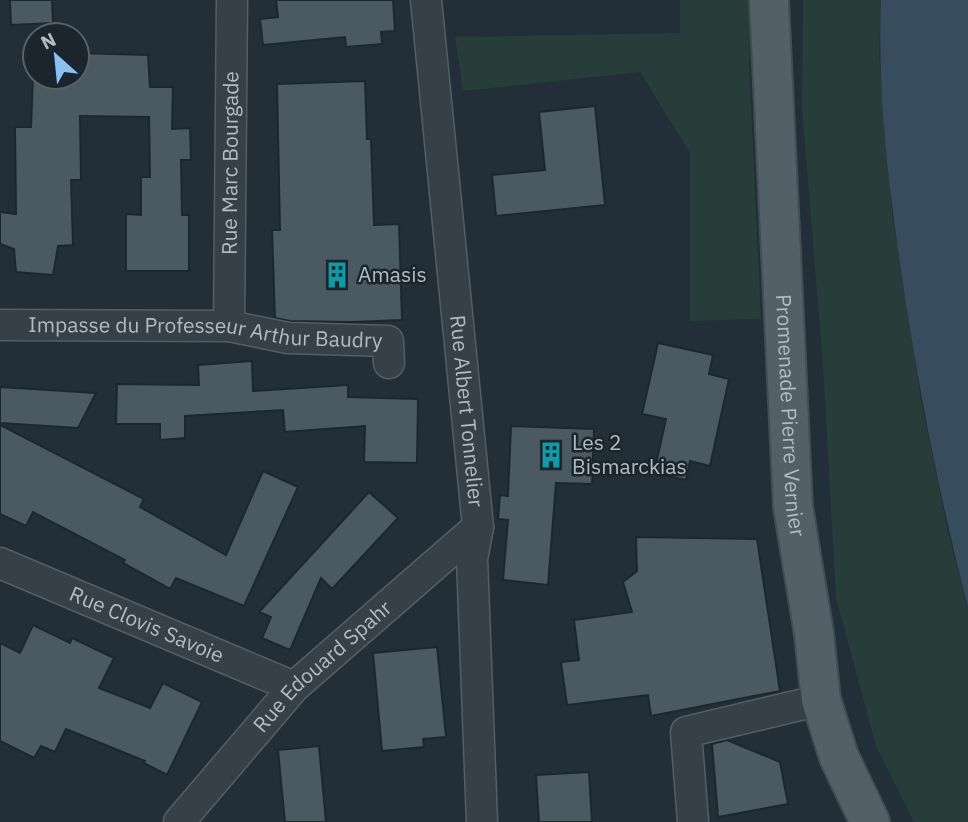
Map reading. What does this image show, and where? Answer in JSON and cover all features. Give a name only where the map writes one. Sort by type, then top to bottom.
[{"type":"main road","name":"Promenade Pierre Vernier","points":[[769,0],[793,507],[814,634],[821,700],[839,757],[870,822]]},
{"type":"street","name":"Rue Marc Bourgade","points":[[229,326],[232,0]]},
{"type":"street","name":"Rue Albert Tonnelier","points":[[426,0],[478,527],[472,559],[482,822]]},
{"type":"street","name":"Impasse du Professeur Arthur Baudry","points":[[0,325],[229,326],[288,338],[387,341],[388,363]]},
{"type":"street","name":"Rue Edouard Spahr","points":[[179,822],[294,687],[478,527]]},
{"type":"street","name":"Rue Clovis Savoie","points":[[0,564],[294,687]]},
{"type":"street","points":[[693,822],[686,732],[821,700]]},
{"type":"green space","points":[[680,0],[751,0],[749,61],[761,319],[690,321],[690,153],[640,72],[463,91],[455,37],[680,33]]},
{"type":"green space","points":[[803,0],[881,0],[879,54],[892,212],[921,400],[948,532],[968,606],[968,822],[914,822],[876,746],[836,598],[823,365],[802,109]]},
{"type":"water","points":[[881,0],[968,0],[968,606],[932,452],[899,260],[883,112]]},
{"type":"building","points":[[10,0],[52,0],[53,21],[21,21],[21,25],[11,25]]},
{"type":"building","points":[[276,0],[393,0],[395,31],[381,32],[382,44],[346,47],[345,37],[263,45],[260,19],[278,17]]},
{"type":"building","points":[[91,53],[148,55],[150,87],[173,87],[172,129],[190,128],[191,160],[181,160],[182,215],[189,215],[189,271],[126,271],[126,214],[141,215],[141,177],[150,177],[149,117],[80,116],[81,180],[71,180],[73,245],[58,246],[53,275],[16,272],[14,249],[0,244],[0,212],[16,214],[15,127],[31,127],[32,91],[91,91]]},
{"type":"building","points":[[365,81],[367,139],[371,139],[374,225],[399,224],[402,320],[352,322],[290,321],[275,318],[272,230],[280,230],[277,84]]},
{"type":"building","points":[[595,106],[605,205],[496,216],[492,175],[545,170],[539,112]]},
{"type":"building","points":[[658,343],[713,355],[709,374],[729,379],[710,466],[690,461],[686,480],[654,473],[666,419],[642,414]]},
{"type":"building","points":[[252,361],[253,391],[348,385],[348,397],[418,399],[417,463],[364,462],[365,426],[285,432],[283,410],[185,416],[185,438],[160,440],[160,424],[116,424],[117,384],[199,385],[198,365]]},
{"type":"building","points":[[0,387],[96,393],[78,428],[0,423]]},
{"type":"building","points":[[0,425],[144,499],[140,507],[226,555],[263,471],[298,487],[244,606],[176,578],[170,589],[123,563],[125,560],[33,512],[26,526],[0,514]]},
{"type":"building","points":[[511,426],[594,429],[592,484],[556,483],[548,585],[503,580],[508,520],[498,519],[500,495],[508,496]]},
{"type":"building","points":[[369,492],[398,518],[332,589],[321,578],[290,650],[262,638],[271,617],[259,612]]},
{"type":"building","points":[[636,537],[757,539],[780,691],[651,716],[648,695],[567,705],[561,662],[579,660],[574,620],[632,612],[623,582],[637,571]]},
{"type":"building","points":[[33,625],[70,643],[72,638],[114,658],[99,688],[150,708],[163,683],[202,702],[167,775],[144,763],[145,761],[66,729],[55,752],[41,746],[34,758],[0,741],[0,643],[20,653]]},
{"type":"building","points":[[437,647],[446,737],[423,739],[424,747],[382,751],[373,653]]},
{"type":"building","points":[[727,740],[780,762],[788,804],[718,817],[712,744]]},
{"type":"building","points":[[319,746],[326,822],[285,822],[278,750]]},
{"type":"building","points":[[589,772],[592,822],[539,822],[536,775]]},
{"type":"place","name":"Amasis","points":[[337,275]]},
{"type":"place","name":"Les 2 Bismarckias","points":[[551,455]]}]
